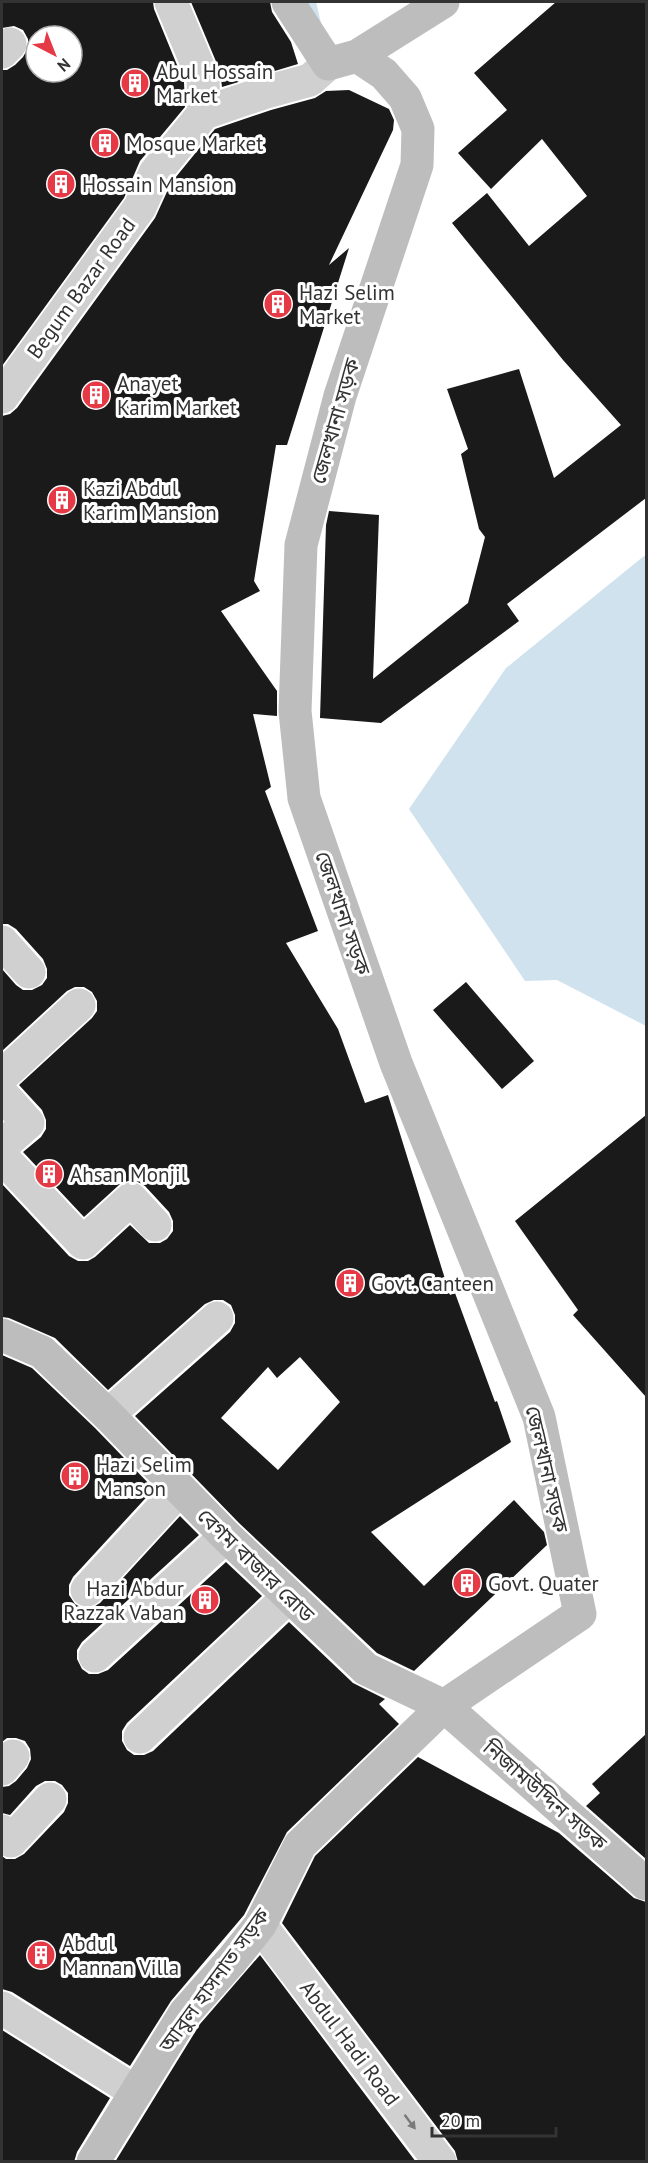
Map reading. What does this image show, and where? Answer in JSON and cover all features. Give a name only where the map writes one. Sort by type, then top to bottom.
[{"type":"street","points":[[171,2],[203,78],[204,113],[310,80],[443,2]]},
{"type":"street","points":[[288,2],[343,60]]},
{"type":"street","name":"জেলখানা সড়ক","points":[[343,60],[384,74],[405,98],[418,129],[417,165],[340,396],[301,545],[295,711],[304,798],[396,1063],[539,1417],[579,1614],[444,1706]]},
{"type":"street","name":"Begum Bazar Road","points":[[2,397],[140,207],[155,172],[204,113]]},
{"type":"street","points":[[2,942],[29,972]]},
{"type":"street","points":[[2,1076],[79,1005]]},
{"type":"street","points":[[2,1094],[28,1123],[2,1146]]},
{"type":"street","points":[[2,1157],[83,1243],[131,1199],[154,1225]]},
{"type":"street","points":[[108,1415],[217,1318]]},
{"type":"street","name":"বেগম বাজার রোড","points":[[2,1335],[42,1352],[108,1415],[179,1490],[366,1670],[444,1706]]},
{"type":"street","points":[[87,1590],[179,1490]]},
{"type":"street","points":[[95,1656],[226,1536]]},
{"type":"street","points":[[140,1737],[289,1596]]},
{"type":"street","name":"নিজামউদ্দিন সড়ক","points":[[444,1706],[646,1884]]},
{"type":"street","name":"আবুল হাসনাত সড়ক","points":[[93,2162],[185,2013],[260,1925],[300,1845],[444,1706]]},
{"type":"street","points":[[2,1831],[11,1841],[50,1799]]},
{"type":"street","name":"Abdul Hadi Road","points":[[260,1925],[440,2162]]},
{"type":"street","points":[[2,2008],[136,2092]]},
{"type":"water","points":[[646,556],[646,1026],[557,980],[525,981],[409,809],[506,668]]},
{"type":"building","points":[[2,2],[153,2],[184,82],[185,107],[140,161],[124,198],[2,366],[2,70],[15,65],[24,55],[24,84],[84,84],[84,24],[24,24],[24,32],[14,26],[2,28]]},
{"type":"building","points":[[191,2],[270,2],[272,12],[291,42],[298,64],[222,87],[220,71]]},
{"type":"building","points":[[556,2],[646,2],[646,498],[507,604],[519,621],[381,723],[320,718],[326,525],[329,511],[379,515],[373,679],[468,603],[485,537],[479,529],[461,454],[468,449],[447,389],[519,369],[554,478],[621,425],[563,360],[452,223],[487,193],[529,246],[587,196],[542,139],[491,189],[458,153],[507,110],[474,73]]},
{"type":"building","points":[[349,90],[389,109],[394,120],[393,130],[329,265],[349,248],[287,445],[276,445],[254,581],[260,591],[221,611],[277,691],[277,716],[253,714],[271,787],[265,791],[318,931],[286,943],[338,1029],[365,1103],[388,1095],[450,1295],[455,1293],[511,1442],[371,1532],[424,1586],[514,1500],[544,1532],[547,1545],[414,1671],[377,1653],[239,1523],[135,1416],[230,1332],[235,1323],[231,1305],[223,1300],[214,1300],[205,1304],[108,1390],[55,1338],[2,1317],[2,1184],[69,1256],[78,1261],[88,1261],[95,1257],[130,1225],[149,1243],[160,1243],[167,1239],[173,1231],[173,1221],[169,1212],[145,1186],[136,1181],[128,1181],[119,1185],[84,1217],[23,1152],[41,1137],[46,1129],[46,1120],[42,1110],[19,1085],[92,1018],[97,1011],[97,1001],[92,992],[84,987],[75,987],[67,991],[2,1051],[2,969],[23,990],[32,990],[42,985],[47,978],[47,969],[43,959],[16,929],[8,924],[2,924],[2,416],[10,414],[17,408],[155,218],[171,183],[215,129],[315,98],[326,91]],"holes":[[[300,1357],[340,1402],[278,1470],[221,1418],[268,1367],[277,1378]]]},
{"type":"building","points":[[466,982],[534,1061],[502,1089],[433,1010]]},
{"type":"building","points":[[646,1115],[646,1397],[573,1315],[578,1310],[515,1221]]},
{"type":"building","points":[[2,1355],[32,1368],[154,1489],[73,1577],[69,1585],[69,1595],[75,1604],[82,1608],[92,1608],[100,1603],[180,1516],[199,1535],[82,1642],[77,1650],[77,1659],[82,1669],[89,1674],[98,1674],[108,1670],[226,1562],[262,1596],[127,1723],[122,1731],[122,1741],[127,1750],[134,1755],[144,1755],[153,1751],[289,1622],[353,1683],[385,1699],[379,1704],[399,1724],[287,1832],[244,1915],[171,2001],[130,2066],[12,1992],[2,1989],[2,1856],[6,1859],[15,1859],[24,1854],[64,1812],[68,1803],[68,1793],[62,1785],[55,1781],[45,1781],[36,1786],[10,1815],[2,1813],[2,1787],[9,1786],[16,1781],[31,1759],[30,1749],[25,1741],[7,1738],[2,1742]]},
{"type":"building","points":[[646,1734],[646,1859],[586,1806],[600,1793],[592,1784]]},
{"type":"building","points":[[418,1757],[559,1833],[634,1898],[646,1902],[646,2162],[458,2162],[455,2151],[282,1923],[315,1856]]},
{"type":"building","points":[[260,1955],[416,2162],[115,2162],[200,2024]]},
{"type":"building","points":[[2,2030],[110,2098],[77,2152],[74,2162],[2,2162]]},
{"type":"waterway","points":[[310,2],[315,24]]},
{"type":"place","name":"Abul Hossain Market","points":[[135,83]]},
{"type":"place","name":"Mosque Market","points":[[105,143]]},
{"type":"place","name":"Hossain Mansion","points":[[61,184]]},
{"type":"place","name":"Hazi Selim Market","points":[[278,304]]},
{"type":"place","name":"Anayet Karim Market","points":[[96,395]]},
{"type":"place","name":"Kazi Abdul Karim Mansion","points":[[62,500]]},
{"type":"place","name":"Ahsan Monjil","points":[[49,1174]]},
{"type":"place","name":"Govt. Canteen","points":[[350,1283]]},
{"type":"place","name":"Hazi Selim Manson","points":[[75,1476]]},
{"type":"place","name":"Govt. Quater","points":[[467,1583]]},
{"type":"place","name":"Hazi Abdur Razzak Vaban","points":[[205,1600]]},
{"type":"place","name":"Abdul Mannan Villa","points":[[41,1955]]}]
